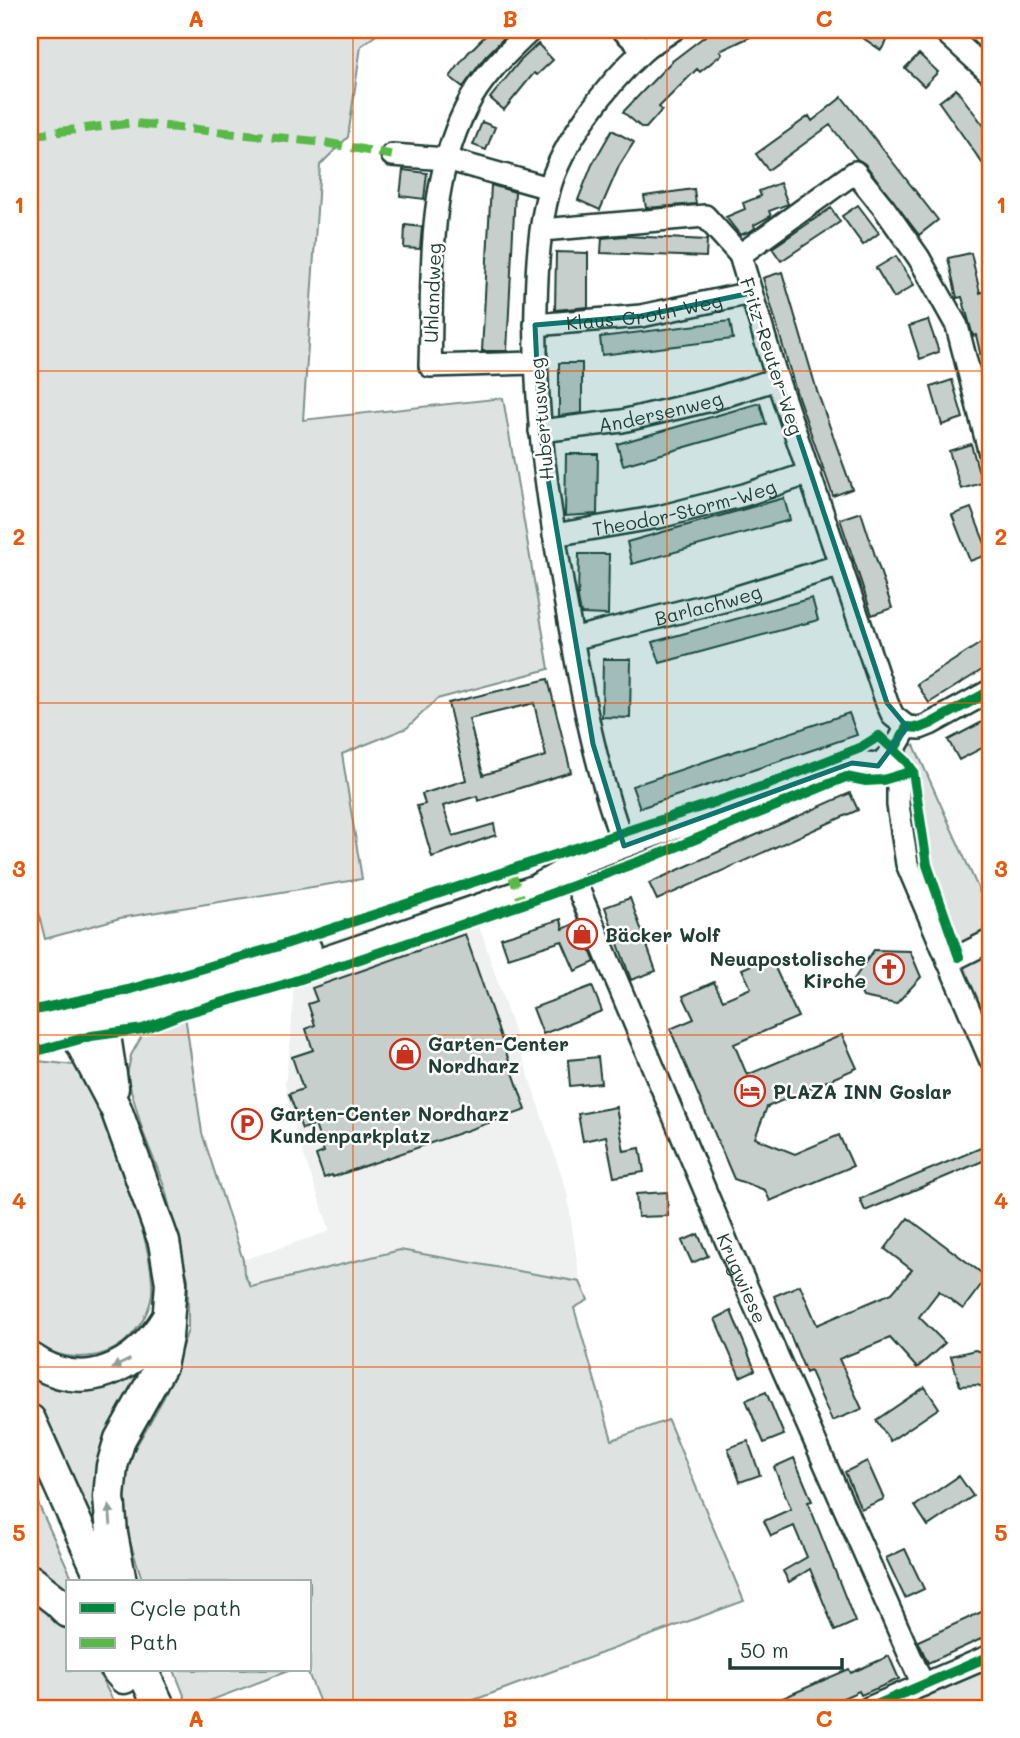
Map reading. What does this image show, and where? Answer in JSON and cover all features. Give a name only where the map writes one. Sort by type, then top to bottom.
[{"type":"highway","points":[[88,1019],[116,1109],[164,1242],[171,1283],[166,1352],[161,1366],[120,1439],[112,1466],[109,1497],[112,1534],[121,1580]]},
{"type":"highway","points":[[30,1358],[63,1374],[98,1374],[127,1362],[140,1353],[159,1333],[168,1317]]},
{"type":"highway","points":[[30,1420],[102,1580]]},
{"type":"highway","points":[[30,1464],[82,1580]]},
{"type":"highway","points":[[30,1580],[66,1610]]},
{"type":"highway","points":[[126,1672],[138,1708]]},
{"type":"highway","points":[[126,1672],[160,1708]]},
{"type":"street","name":"Uhlandweg","points":[[531,30],[497,64],[467,106],[446,159],[436,210],[430,366],[534,363]]},
{"type":"street","points":[[623,30],[643,50]]},
{"type":"street","name":"Hubertusweg","points":[[624,846],[593,744],[554,535],[534,363],[537,272],[549,188],[568,146],[597,102],[643,50],[673,30]]},
{"type":"street","points":[[943,30],[990,73]]},
{"type":"street","points":[[392,155],[446,159],[549,188]]},
{"type":"street","name":"Fritz-Reuter-Weg","points":[[907,727],[893,716],[887,703],[777,379],[740,255],[855,172],[919,258],[957,326],[990,454]]},
{"type":"street","points":[[542,230],[705,216],[740,255]]},
{"type":"street","name":"Klaus-Groth-Weg","points":[[535,325],[641,316],[751,293]]},
{"type":"street","name":"Andersenweg","points":[[540,431],[622,421],[711,400],[777,379]]},
{"type":"street","name":"Theodor-Storm-Weg","points":[[554,535],[659,517],[744,495],[810,473]]},
{"type":"street","name":"Barlachweg","points":[[572,639],[731,599],[841,565]]},
{"type":"street","points":[[878,766],[894,750],[907,727],[920,728],[930,724],[990,691]]},
{"type":"street","points":[[32,1034],[284,971],[535,886],[569,867],[852,763],[862,762],[878,766]]},
{"type":"street","points":[[878,766],[888,791],[898,805],[907,864],[990,1059]]},
{"type":"street","name":"Krugwiese","points":[[569,867],[728,1245],[923,1685]]},
{"type":"street","points":[[948,962],[990,941]]},
{"type":"street","points":[[869,1708],[990,1656]]},
{"type":"highlighted area","points":[[751,293],[887,703],[907,727],[878,766],[852,763],[624,846],[593,744],[540,431],[535,325],[641,316]]},
{"type":"shaded area","points":[[30,30],[383,30],[361,46],[348,137],[320,165],[303,420],[503,398],[549,669],[437,699],[407,728],[342,754],[362,879],[120,918],[45,939],[30,879]]},
{"type":"shaded area","points":[[902,745],[914,745],[990,915],[990,1059],[907,864],[894,767]]},
{"type":"shaded area","points":[[469,895],[567,1192],[580,1282],[400,1250],[251,1287],[244,1274],[243,1260],[330,1231],[290,1115],[285,1084],[294,981],[225,1005],[185,1015],[160,1009],[273,959]]},
{"type":"shaded area","points":[[185,1015],[202,1133],[243,1260],[244,1274],[251,1287],[400,1250],[580,1282],[588,1300],[574,1308],[612,1440],[668,1420],[744,1601],[452,1708],[322,1708],[308,1672],[312,1672],[312,1580],[142,1580],[127,1533],[124,1500],[129,1459],[164,1397],[188,1330],[188,1279],[164,1185],[143,1132],[127,1076],[131,1055],[143,1034]]},
{"type":"shaded area","points":[[38,1061],[83,1066],[128,1183],[147,1251],[152,1279],[151,1300],[144,1318],[124,1342],[98,1355],[61,1355],[45,1349],[30,1337],[30,1063]]},
{"type":"shaded area","points":[[160,1337],[118,1427],[110,1563],[56,1458],[30,1398],[30,1367],[60,1380]]},
{"type":"shaded area","points":[[30,1486],[73,1580],[66,1580],[66,1600],[30,1573]]},
{"type":"shaded area","points":[[30,1594],[66,1627],[66,1672],[98,1672],[117,1708],[30,1708]]},
{"type":"shaded area","points":[[990,1669],[990,1708],[898,1708],[911,1703]]},
{"type":"shaded area","points":[[175,1672],[286,1672],[201,1704],[203,1708],[189,1708]]},
{"type":"building","points":[[491,30],[512,30],[485,57],[463,87],[450,77],[468,53]]},
{"type":"building","points":[[713,30],[765,30],[720,51],[722,54],[700,72],[697,69],[659,107],[662,110],[646,128],[642,128],[623,112],[671,62]]},
{"type":"building","points":[[851,30],[894,30],[881,50]]},
{"type":"building","points":[[538,44],[553,60],[537,75],[534,73],[504,110],[490,98],[519,62]]},
{"type":"building","points":[[919,54],[938,72],[924,86],[905,68]]},
{"type":"building","points":[[956,89],[990,134],[990,174],[939,102]]},
{"type":"building","points":[[842,97],[938,220],[919,235],[865,164],[857,159],[830,125],[768,170],[756,154],[809,116],[812,121]]},
{"type":"building","points":[[482,122],[495,127],[486,150],[473,145]]},
{"type":"building","points":[[612,130],[634,142],[619,166],[600,210],[578,200],[592,165]]},
{"type":"building","points":[[403,170],[427,173],[424,199],[400,196]]},
{"type":"building","points":[[780,183],[788,204],[769,211],[771,216],[754,225],[755,228],[751,231],[740,235],[726,217],[745,209],[743,203],[761,196],[759,191]]},
{"type":"building","points":[[491,185],[515,192],[507,351],[482,351]]},
{"type":"building","points":[[694,189],[696,204],[646,208],[644,196]]},
{"type":"building","points":[[858,205],[879,233],[863,245],[842,216]]},
{"type":"building","points":[[831,208],[840,222],[781,261],[772,248]]},
{"type":"building","points":[[405,225],[422,227],[420,249],[404,248]]},
{"type":"building","points":[[625,236],[707,240],[706,257],[601,253],[602,238]]},
{"type":"building","points":[[556,252],[588,253],[588,307],[555,310]]},
{"type":"building","points":[[971,253],[980,293],[985,291],[990,313],[990,374],[985,374],[976,335],[973,336],[962,297],[957,298],[948,258]]},
{"type":"building","points":[[896,256],[914,285],[894,298],[876,268]]},
{"type":"building","points":[[782,272],[817,391],[852,489],[833,496],[796,391],[763,278]]},
{"type":"building","points":[[928,320],[939,352],[920,359],[909,326]]},
{"type":"building","points":[[730,321],[733,339],[602,355],[600,337]]},
{"type":"building","points":[[559,363],[582,363],[582,413],[559,416]]},
{"type":"building","points":[[952,380],[963,418],[942,425],[931,387]]},
{"type":"building","points":[[760,403],[766,424],[623,465],[617,444]]},
{"type":"building","points":[[971,444],[982,483],[961,489],[949,451]]},
{"type":"building","points":[[566,454],[598,454],[597,514],[565,516]]},
{"type":"building","points":[[784,498],[790,520],[632,564],[627,542]]},
{"type":"building","points":[[971,508],[989,554],[970,561],[952,515]]},
{"type":"building","points":[[861,512],[892,608],[872,615],[840,519]]},
{"type":"building","points":[[579,554],[609,554],[608,615],[581,614],[578,598]]},
{"type":"building","points":[[812,598],[818,620],[660,663],[653,642]]},
{"type":"building","points":[[990,637],[990,665],[929,703],[917,684]]},
{"type":"building","points":[[603,659],[631,659],[630,718],[602,717]]},
{"type":"building","points":[[548,679],[571,772],[478,801],[477,796],[443,806],[453,836],[494,824],[496,835],[432,857],[417,806],[425,804],[422,794],[466,780],[448,703]],"holes":[[[534,703],[546,756],[483,775],[469,719]]]},
{"type":"building","points":[[849,713],[857,735],[640,808],[632,786]]},
{"type":"building","points":[[990,718],[990,744],[959,760],[948,740]]},
{"type":"building","points":[[850,793],[858,810],[657,900],[649,883]]},
{"type":"building","points":[[630,898],[656,971],[631,980],[605,907]]},
{"type":"building","points":[[561,919],[563,929],[578,922],[595,962],[575,971],[562,941],[508,958],[501,938]]},
{"type":"building","name":"Garten-Center Nordharz","points":[[465,934],[526,1110],[324,1178],[316,1155],[324,1152],[315,1125],[302,1129],[289,1094],[303,1089],[292,1057],[313,1050],[306,1029],[315,1025],[308,1004],[317,1001],[312,988]]},
{"type":"building","name":"Neuapostolische Kirche","points":[[874,950],[910,951],[921,977],[896,1004],[863,997],[854,979]]},
{"type":"building","name":"PLAZA INN Goslar","points":[[770,957],[798,1017],[734,1044],[747,1075],[842,1035],[857,1068],[767,1107],[755,1138],[795,1154],[839,1135],[853,1166],[770,1201],[765,1190],[734,1179],[670,1029],[694,1019],[683,996],[714,982],[723,1000],[751,988],[742,969]]},
{"type":"building","points":[[592,986],[602,1011],[543,1034],[533,1008]]},
{"type":"building","points":[[598,1057],[601,1083],[570,1086],[568,1060]]},
{"type":"building","points":[[616,1107],[624,1151],[640,1148],[644,1172],[614,1177],[606,1136],[583,1141],[578,1114]]},
{"type":"building","points":[[990,1144],[990,1158],[865,1211],[860,1199]]},
{"type":"building","points":[[667,1192],[668,1216],[638,1217],[636,1194]]},
{"type":"building","points":[[908,1218],[987,1277],[963,1309],[939,1291],[919,1317],[945,1343],[917,1368],[890,1338],[839,1359],[862,1409],[832,1421],[810,1371],[806,1373],[774,1296],[800,1285],[817,1325],[892,1293],[912,1270],[885,1249]]},
{"type":"building","points":[[698,1234],[708,1256],[692,1263],[682,1241]]},
{"type":"building","points":[[731,1311],[755,1370],[740,1377],[715,1319]]},
{"type":"building","points":[[975,1350],[990,1355],[990,1389],[977,1385],[960,1386],[951,1356]]},
{"type":"building","points":[[925,1387],[939,1408],[890,1441],[876,1420]]},
{"type":"building","points":[[766,1392],[784,1435],[764,1443],[746,1400]]},
{"type":"building","points":[[748,1441],[760,1475],[740,1482],[728,1448]]},
{"type":"building","points":[[794,1458],[812,1501],[808,1502],[855,1622],[835,1631],[810,1569],[789,1582],[783,1571],[807,1557],[794,1526],[771,1536],[764,1521],[791,1509],[774,1467]]},
{"type":"building","points":[[867,1461],[884,1499],[861,1509],[845,1472]]},
{"type":"building","points":[[959,1476],[973,1496],[928,1526],[915,1506]]},
{"type":"building","points":[[905,1549],[924,1589],[905,1598],[886,1558]]},
{"type":"building","points":[[990,1608],[990,1635],[928,1663],[918,1641]]},
{"type":"building","points":[[889,1656],[899,1679],[861,1695],[859,1691],[820,1708],[760,1708],[849,1669],[851,1673]]},
{"type":"marked path","points":[[30,135],[131,123],[322,142],[392,155]]},
{"type":"marked path","points":[[510,869],[523,904]]},
{"type":"cycle path","points":[[894,750],[907,727],[920,728],[930,724],[990,691]]},
{"type":"cycle path","points":[[30,1011],[128,990],[276,947],[764,786],[860,748],[879,736],[913,771],[927,865],[959,957]]},
{"type":"cycle path","points":[[30,1053],[91,1036],[143,1029],[523,904],[657,855],[846,777],[866,781],[883,780],[913,771]]},
{"type":"cycle path","points":[[869,1708],[990,1656]]},
{"type":"place","name":"Bäcker Wolf","points":[[582,934]]},
{"type":"place","name":"Neuapostolische Kirche","points":[[889,969]]},
{"type":"place","name":"Garten-Center Nordharz","points":[[405,1054]]},
{"type":"place","name":"PLAZA INN Goslar","points":[[750,1091]]},
{"type":"place","name":"Garten-Center Nordharz Kundenparkplatz","points":[[247,1124]]}]
